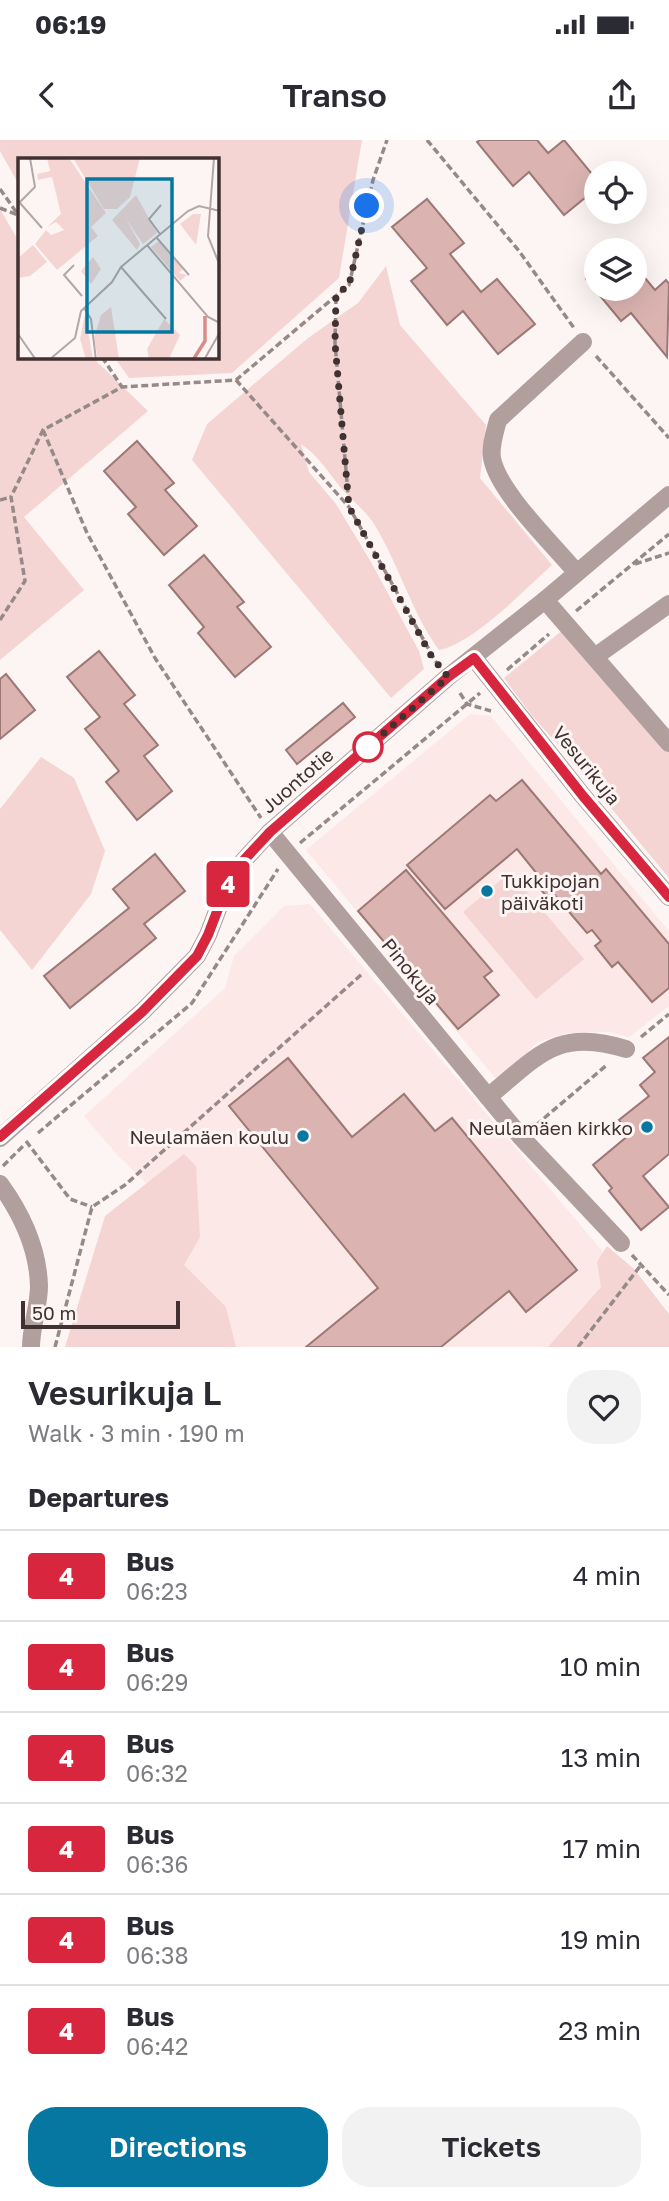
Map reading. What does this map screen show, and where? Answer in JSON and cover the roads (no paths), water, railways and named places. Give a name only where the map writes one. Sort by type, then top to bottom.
[{"type":"street","points":[[576,572],[499,480],[492,456],[498,420],[583,342]]},
{"type":"street","name":"Juontotie","points":[[0,1138],[142,1012],[197,956],[226,888],[244,860],[270,832],[448,677],[545,600],[669,495]]},
{"type":"street","points":[[545,600],[669,743]]},
{"type":"street","points":[[596,656],[669,604]]},
{"type":"street","name":"Vesurikuja","points":[[474,658],[583,796],[669,897]]},
{"type":"street","name":"Pinokuja","points":[[270,832],[521,1137],[621,1243]]},
{"type":"street","points":[[488,1097],[542,1052],[561,1043],[607,1043],[626,1049]]},
{"type":"street","points":[[0,1184],[17,1207],[33,1248],[39,1286],[31,1347]]},
{"type":"place","name":"Tukkipojan päiväkoti","points":[[487,891]]},
{"type":"place","name":"Neulamäen kirkko","points":[[647,1127]]},
{"type":"place","name":"Neulamäen koulu","points":[[303,1136]]}]
